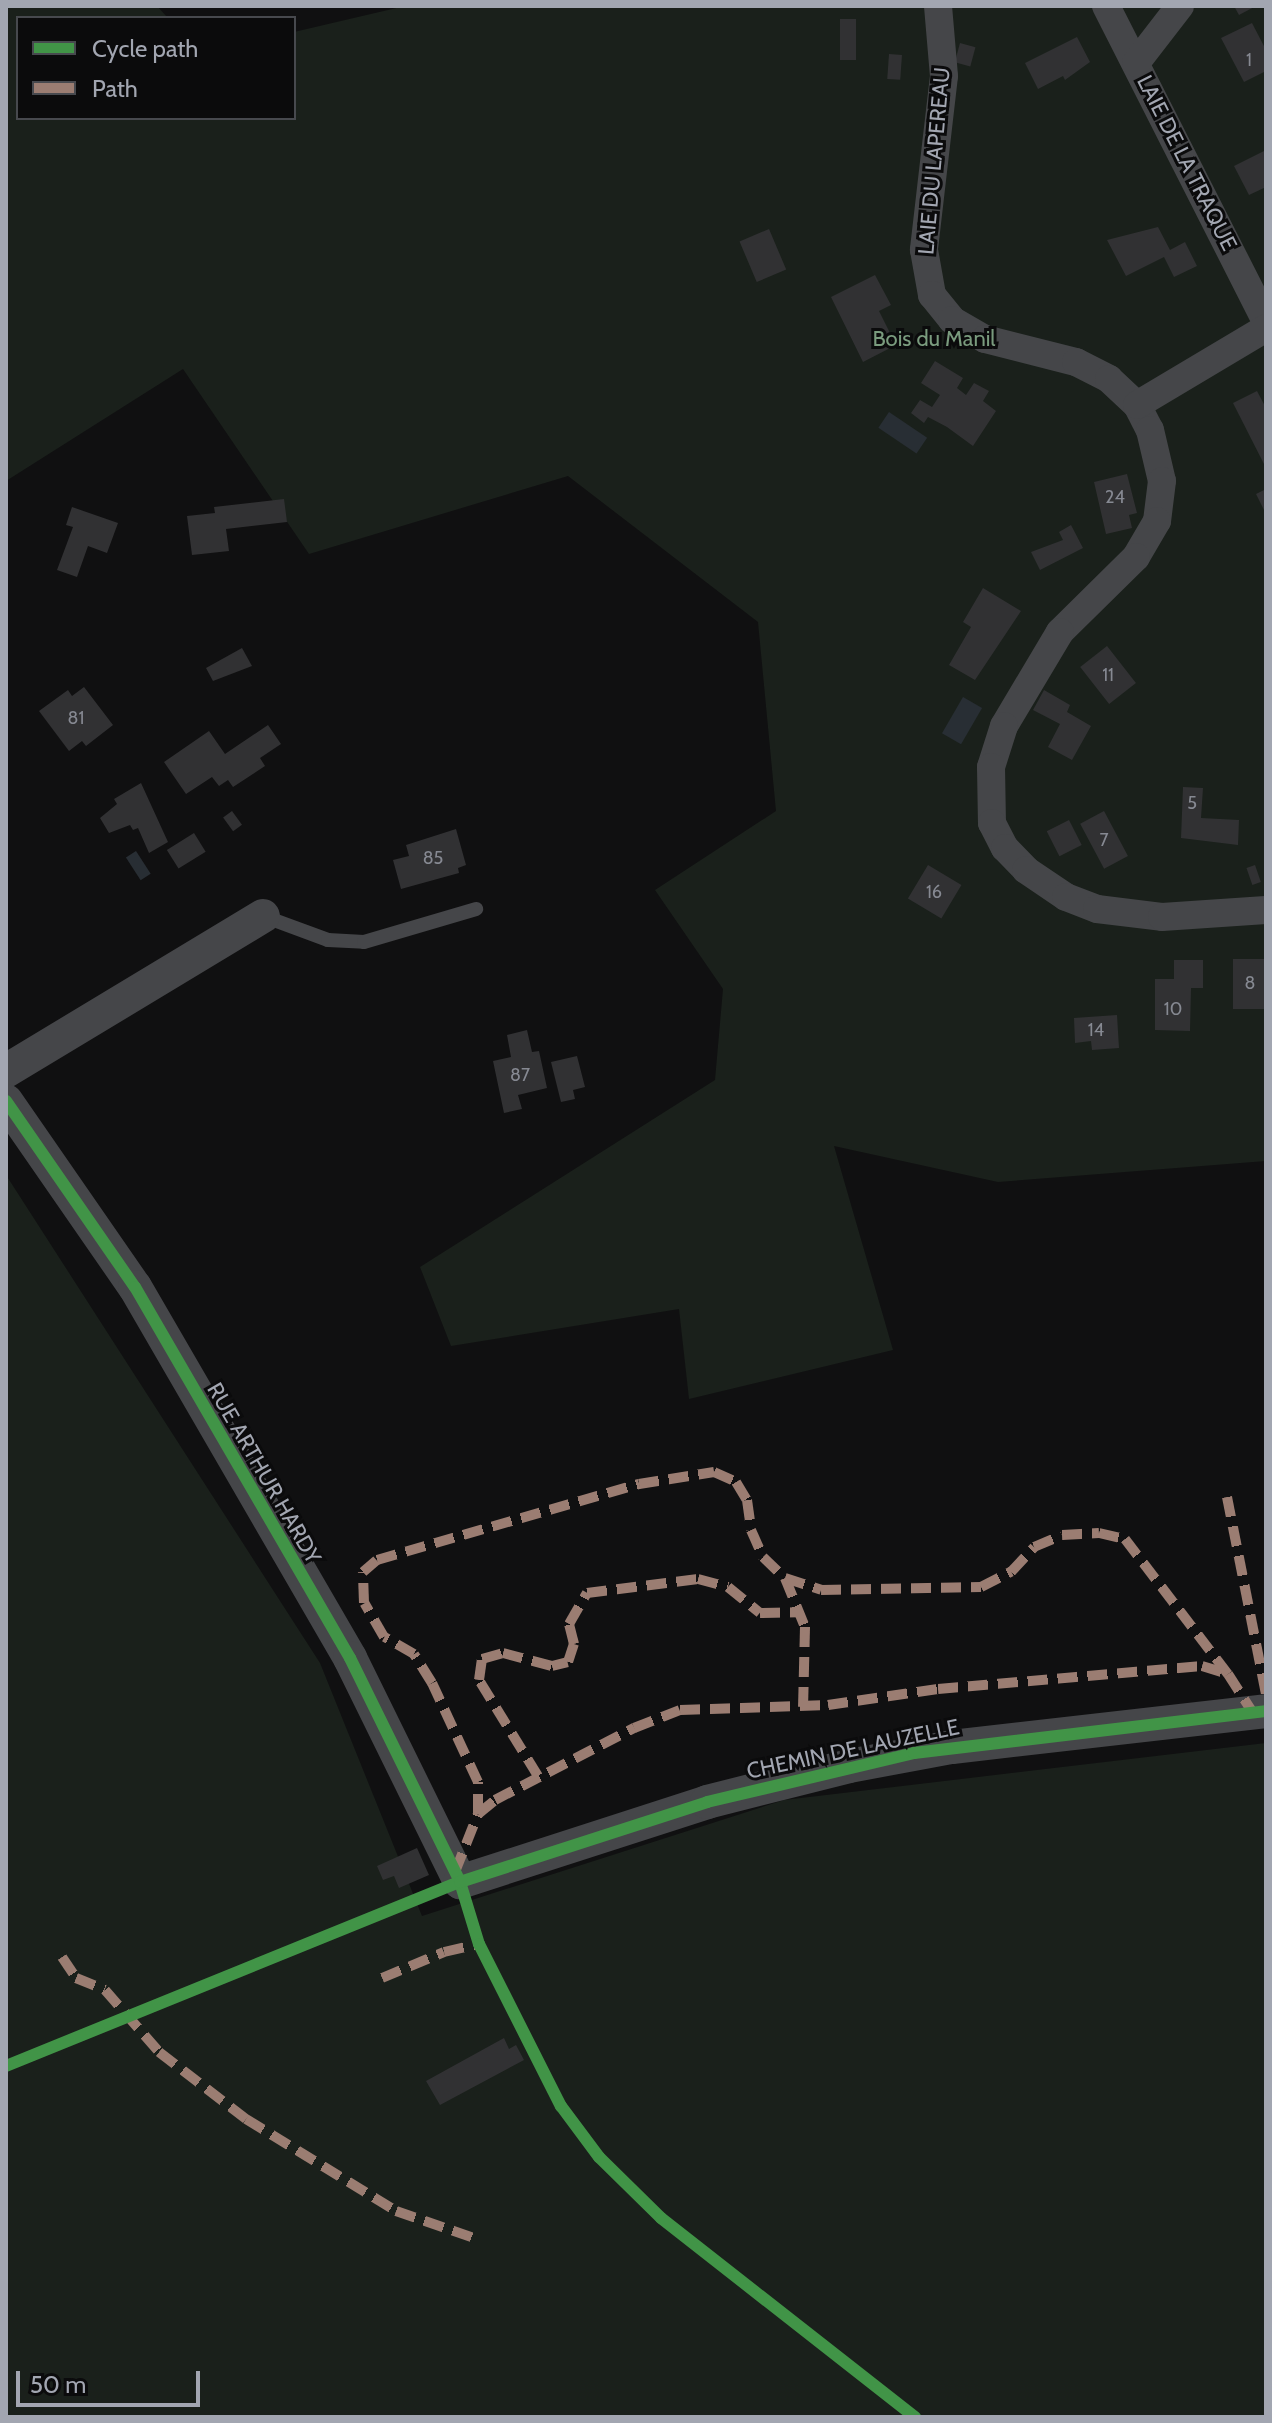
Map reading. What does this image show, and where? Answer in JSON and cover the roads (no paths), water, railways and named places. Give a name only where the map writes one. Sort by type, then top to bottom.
[{"type":"street","name":"LAIE DU LAPEREAU","points":[[938,6],[944,76],[924,250],[932,295],[952,320],[970,331],[1076,362],[1109,379],[1137,405],[1160,463],[1157,521],[1136,557],[1060,632],[1004,726],[991,767],[992,823],[1005,848],[1026,870],[1066,897],[1097,909],[1162,917],[1266,910]]},
{"type":"street","name":"LAIE DE LA TRAQUE","points":[[1106,6],[1266,321]]},
{"type":"street","points":[[1136,63],[1180,6]]},
{"type":"street","points":[[1137,405],[1266,328]]},
{"type":"street","points":[[6,1071],[263,916]]},
{"type":"street","name":"RUE ARTHUR HARDY","points":[[6,1101],[135,1287],[350,1658],[460,1882]]},
{"type":"street","name":"CHEMIN DE LAUZELLE","points":[[460,1882],[707,1802],[849,1766],[952,1747],[1266,1711]]},
{"type":"lane","points":[[263,916],[328,940],[364,942],[476,909]]},
{"type":"park label","name":"Bois du Manil","points":[[934,339]]}]
